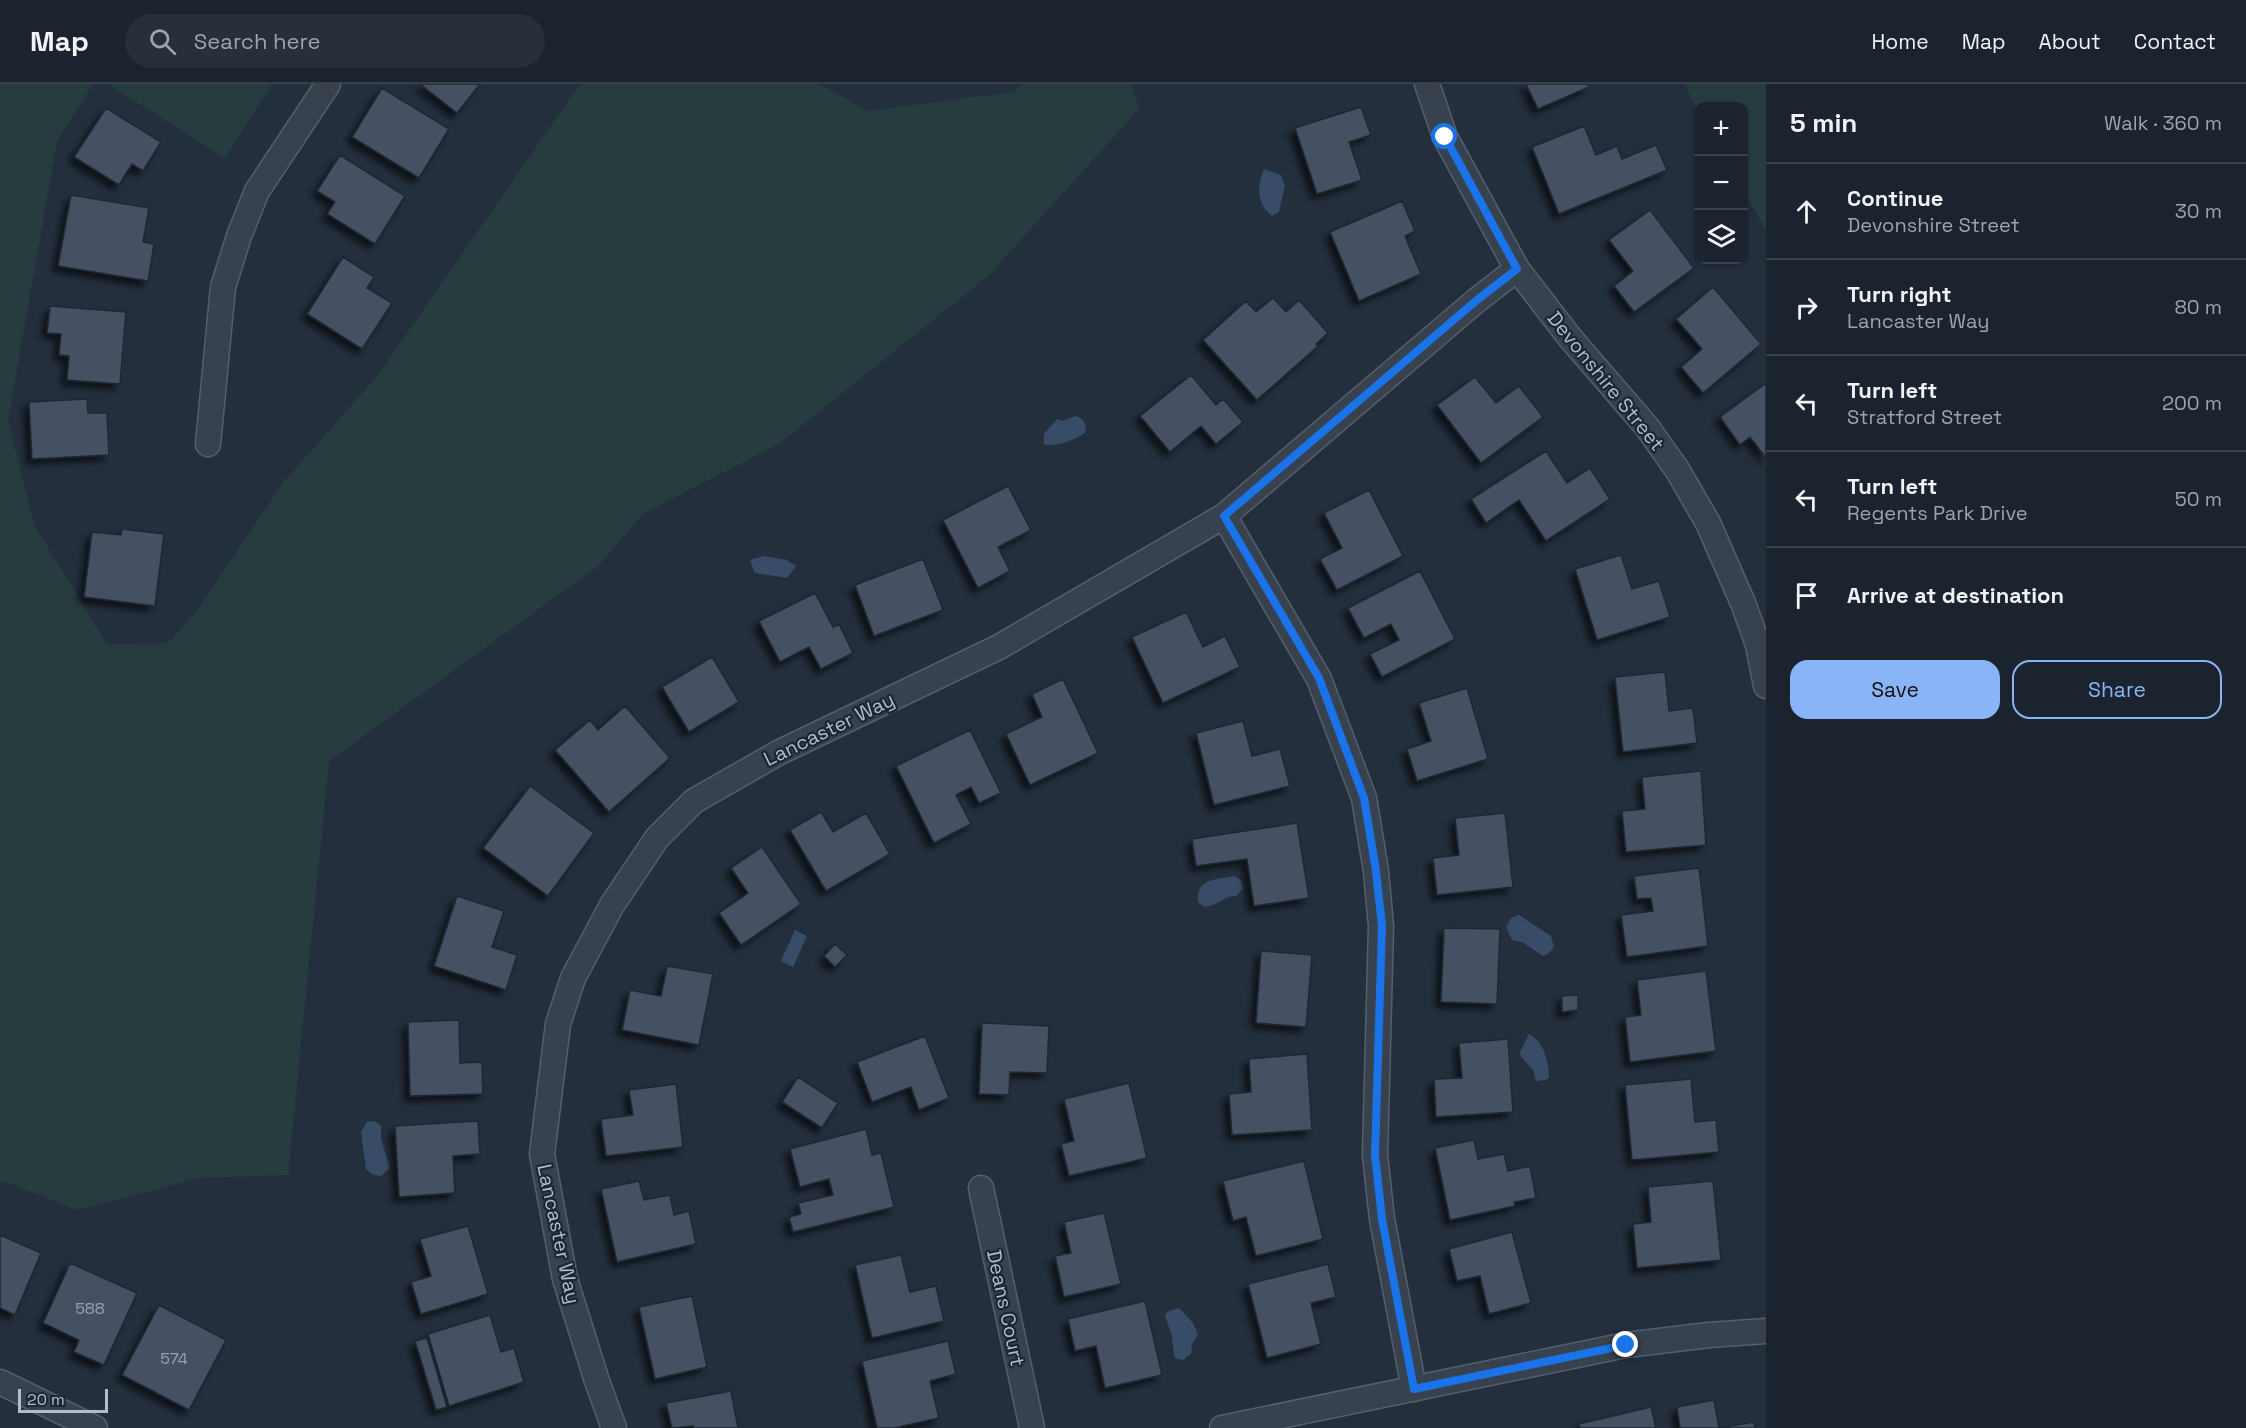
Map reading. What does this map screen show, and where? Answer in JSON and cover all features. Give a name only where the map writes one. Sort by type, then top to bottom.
[{"type":"street","points":[[208,444],[224,287],[239,236],[257,191],[328,84]]},
{"type":"street","name":"Devonshire Street","points":[[1427,84],[1445,137],[1517,269],[1571,339],[1647,427],[1678,471],[1708,523],[1762,644],[1766,686]]},
{"type":"street","name":"Lancaster Way","points":[[614,1428],[565,1279],[542,1154],[558,1024],[570,987],[612,905],[657,838],[694,801],[778,753],[999,647],[1224,516],[1517,269]]},
{"type":"street","points":[[1224,516],[1319,678],[1364,798],[1382,926],[1375,1155],[1382,1219],[1414,1389]]},
{"type":"street","name":"Deans Court","points":[[981,1188],[1032,1428]]},
{"type":"street","points":[[1222,1428],[1626,1345],[1766,1331]]},
{"type":"street","points":[[0,1382],[96,1428]]},
{"type":"green space","points":[[0,84],[93,84],[57,141],[8,420],[34,525],[107,644],[168,643],[196,612],[283,483],[378,375],[580,84],[819,84],[868,111],[1013,92],[1024,84],[1130,84],[1140,108],[988,276],[780,443],[643,514],[598,566],[329,761],[288,1175],[199,1178],[78,1210],[0,1180]]},
{"type":"green space","points":[[108,84],[272,84],[225,158]]},
{"type":"green space","points":[[1684,84],[1766,84],[1766,231],[1748,198],[1748,102],[1694,103]]},
{"type":"water","points":[[1264,169],[1281,175],[1285,186],[1279,212],[1272,216],[1263,206],[1259,194]]},
{"type":"water","points":[[1075,416],[1084,423],[1086,431],[1083,434],[1060,444],[1044,444],[1044,434],[1057,419],[1063,421]]},
{"type":"water","points":[[764,556],[787,560],[796,566],[787,578],[755,573],[750,560]]},
{"type":"water","points":[[1234,876],[1241,881],[1243,889],[1236,896],[1228,897],[1213,905],[1205,907],[1201,905],[1198,895],[1203,885],[1212,880]]},
{"type":"water","points":[[1519,915],[1551,936],[1554,947],[1549,953],[1543,956],[1522,942],[1512,940],[1506,927],[1511,918]]},
{"type":"water","points":[[795,930],[807,936],[793,967],[781,961]]},
{"type":"water","points":[[1529,1034],[1545,1053],[1549,1078],[1545,1080],[1536,1081],[1533,1070],[1519,1054]]},
{"type":"water","points":[[374,1121],[381,1126],[381,1139],[390,1168],[381,1176],[373,1175],[366,1169],[361,1132],[367,1122]]},
{"type":"water","points":[[1179,1308],[1193,1323],[1198,1334],[1192,1344],[1191,1354],[1183,1360],[1174,1356],[1172,1336],[1165,1316],[1167,1312]]},
{"type":"building","points":[[420,84],[480,84],[457,113]]},
{"type":"building","points":[[1526,84],[1588,84],[1589,87],[1538,109]]},
{"type":"building","points":[[382,88],[449,129],[419,178],[352,137]]},
{"type":"building","points":[[1361,107],[1371,135],[1349,142],[1362,180],[1317,194],[1295,128]]},
{"type":"building","points":[[106,108],[161,142],[143,171],[132,164],[119,185],[74,157]]},
{"type":"building","points":[[1584,126],[1596,155],[1617,146],[1622,159],[1656,145],[1667,170],[1559,214],[1532,147]]},
{"type":"building","points":[[340,155],[405,196],[375,244],[327,214],[335,202],[317,191]]},
{"type":"building","points":[[71,195],[149,208],[143,242],[154,244],[148,281],[58,266]]},
{"type":"building","points":[[1402,201],[1415,231],[1405,236],[1421,274],[1359,301],[1330,232]]},
{"type":"building","points":[[1650,210],[1694,268],[1634,312],[1614,286],[1633,271],[1609,240]]},
{"type":"building","points":[[343,257],[374,277],[367,288],[392,303],[362,349],[307,314]]},
{"type":"building","points":[[1713,287],[1761,344],[1703,393],[1681,367],[1702,349],[1676,319]]},
{"type":"building","points":[[1273,298],[1286,312],[1299,300],[1328,333],[1316,344],[1318,346],[1257,400],[1203,340],[1246,301],[1256,312]]},
{"type":"building","points":[[50,306],[126,312],[120,384],[67,380],[69,356],[59,355],[61,334],[47,333]]},
{"type":"building","points":[[1191,375],[1216,405],[1223,399],[1243,422],[1216,444],[1201,426],[1170,452],[1140,416]]},
{"type":"building","points":[[1475,377],[1496,403],[1519,386],[1543,417],[1481,463],[1437,405]]},
{"type":"building","points":[[1766,383],[1766,458],[1750,437],[1740,445],[1720,417]]},
{"type":"building","points":[[87,399],[88,413],[107,413],[109,455],[32,459],[29,402]]},
{"type":"building","points":[[1546,451],[1567,483],[1590,468],[1610,499],[1546,541],[1519,500],[1486,523],[1471,499]]},
{"type":"building","points":[[1008,486],[1031,530],[998,547],[1010,571],[978,588],[943,520]]},
{"type":"building","points":[[1369,490],[1403,556],[1337,590],[1320,559],[1342,548],[1324,513]]},
{"type":"building","points":[[122,529],[164,534],[155,606],[84,597],[92,532],[121,535]]},
{"type":"building","points":[[1621,555],[1632,589],[1659,581],[1670,617],[1597,640],[1575,569]]},
{"type":"building","points":[[923,559],[943,610],[874,636],[855,585]]},
{"type":"building","points":[[1420,571],[1455,639],[1382,677],[1370,654],[1399,640],[1391,624],[1364,638],[1348,608]]},
{"type":"building","points":[[815,593],[833,627],[839,624],[853,653],[821,669],[809,647],[780,662],[759,621]]},
{"type":"building","points":[[1186,612],[1203,647],[1225,636],[1240,667],[1163,703],[1132,637]]},
{"type":"building","points":[[712,657],[739,702],[689,732],[662,687]]},
{"type":"building","points":[[1665,672],[1669,711],[1693,708],[1697,743],[1623,752],[1615,677]]},
{"type":"building","points":[[1063,679],[1098,753],[1030,785],[1006,734],[1042,717],[1032,694]]},
{"type":"building","points":[[1467,688],[1488,759],[1417,781],[1407,749],[1431,741],[1419,703]]},
{"type":"building","points":[[625,706],[670,758],[609,812],[555,750],[590,720],[598,730]]},
{"type":"building","points":[[1243,721],[1252,756],[1280,749],[1290,786],[1214,805],[1196,733]]},
{"type":"building","points":[[970,730],[1001,793],[979,803],[971,787],[956,795],[971,824],[934,843],[896,766]]},
{"type":"building","points":[[1701,771],[1706,845],[1626,852],[1622,811],[1645,809],[1642,777]]},
{"type":"building","points":[[530,786],[594,833],[548,896],[483,848]]},
{"type":"building","points":[[821,812],[833,832],[866,813],[890,854],[826,891],[790,830]]},
{"type":"building","points":[[1505,813],[1513,887],[1437,895],[1433,858],[1459,855],[1455,818]]},
{"type":"building","points":[[1297,823],[1309,898],[1254,906],[1247,859],[1196,866],[1192,839]]},
{"type":"building","points":[[762,847],[801,904],[741,945],[719,913],[748,893],[731,868]]},
{"type":"building","points":[[1699,868],[1708,946],[1627,957],[1621,915],[1653,911],[1651,898],[1637,899],[1634,876]]},
{"type":"building","points":[[457,896],[504,911],[492,947],[517,955],[506,990],[434,966]]},
{"type":"building","points":[[1444,928],[1500,929],[1497,1004],[1441,1002]]},
{"type":"building","points":[[835,944],[847,955],[835,967],[824,956]]},
{"type":"building","points":[[1261,951],[1312,955],[1306,1027],[1256,1023]]},
{"type":"building","points":[[667,966],[713,974],[699,1045],[622,1030],[630,990],[661,996]]},
{"type":"building","points":[[1706,971],[1716,1051],[1630,1062],[1625,1017],[1641,1015],[1637,980]]},
{"type":"building","points":[[1578,995],[1578,1010],[1562,1012],[1562,996]]},
{"type":"building","points":[[459,1020],[460,1063],[482,1062],[483,1094],[410,1096],[408,1022]]},
{"type":"building","points":[[982,1023],[1049,1026],[1047,1073],[1010,1072],[1009,1095],[979,1094]]},
{"type":"building","points":[[925,1036],[949,1098],[919,1110],[911,1087],[872,1102],[857,1062]]},
{"type":"building","points":[[1508,1039],[1513,1112],[1436,1117],[1434,1079],[1462,1078],[1459,1043]]},
{"type":"building","points":[[1307,1054],[1312,1130],[1232,1135],[1229,1094],[1251,1092],[1249,1059]]},
{"type":"building","points":[[798,1077],[838,1103],[822,1128],[782,1102]]},
{"type":"building","points":[[1691,1079],[1695,1122],[1716,1120],[1719,1152],[1632,1160],[1625,1085]]},
{"type":"building","points":[[1129,1083],[1147,1158],[1069,1176],[1061,1144],[1074,1141],[1064,1099]]},
{"type":"building","points":[[676,1084],[683,1147],[606,1156],[601,1119],[633,1115],[629,1090]]},
{"type":"building","points":[[478,1121],[480,1154],[453,1156],[455,1193],[399,1197],[395,1126]]},
{"type":"building","points":[[866,1129],[872,1155],[881,1153],[894,1207],[793,1232],[789,1217],[801,1214],[798,1203],[833,1195],[829,1179],[800,1187],[790,1149]]},
{"type":"building","points":[[1474,1140],[1478,1159],[1504,1154],[1508,1171],[1530,1166],[1536,1198],[1514,1202],[1515,1206],[1450,1220],[1435,1148]]},
{"type":"building","points":[[1304,1161],[1323,1239],[1256,1256],[1246,1217],[1233,1221],[1223,1181]]},
{"type":"building","points":[[639,1181],[644,1200],[670,1195],[674,1215],[689,1211],[696,1244],[617,1262],[601,1189]]},
{"type":"building","points":[[1713,1181],[1721,1260],[1637,1268],[1633,1224],[1651,1222],[1648,1187]]},
{"type":"building","points":[[1104,1213],[1121,1284],[1064,1297],[1055,1256],[1071,1253],[1064,1222]]},
{"type":"building","points":[[468,1226],[488,1294],[421,1314],[411,1282],[431,1276],[420,1239]]},
{"type":"building","points":[[1512,1232],[1531,1303],[1489,1314],[1480,1276],[1457,1281],[1449,1249]]},
{"type":"building","points":[[0,1235],[41,1253],[15,1315],[0,1308]]},
{"type":"building","points":[[901,1255],[910,1292],[936,1286],[944,1321],[872,1338],[855,1265]]},
{"type":"building","points":[[70,1263],[137,1293],[104,1365],[74,1352],[79,1340],[43,1323]]},
{"type":"building","points":[[1328,1264],[1336,1297],[1311,1303],[1321,1344],[1267,1358],[1248,1284]]},
{"type":"building","points":[[692,1296],[707,1367],[655,1379],[639,1307]]},
{"type":"building","points":[[1145,1301],[1162,1375],[1105,1388],[1096,1346],[1075,1351],[1068,1319]]},
{"type":"building","points":[[159,1305],[226,1340],[189,1410],[122,1375]]},
{"type":"building","points":[[490,1315],[501,1352],[514,1348],[524,1382],[449,1406],[428,1334]]},
{"type":"building","points":[[427,1338],[447,1407],[436,1410],[415,1341]]},
{"type":"building","points":[[948,1341],[956,1374],[930,1381],[939,1418],[894,1428],[877,1428],[862,1361]]},
{"type":"building","points":[[731,1391],[738,1428],[694,1428],[693,1426],[672,1428],[666,1403]]},
{"type":"building","points":[[1714,1400],[1719,1428],[1680,1428],[1677,1407]]},
{"type":"building","points":[[1651,1407],[1656,1428],[1580,1428],[1579,1424]]},
{"type":"building","points":[[1754,1422],[1755,1428],[1720,1428]]},
{"type":"route","points":[[1445,137],[1517,269],[1477,300],[1224,516],[1319,678],[1364,798],[1382,926],[1375,1155],[1382,1219],[1414,1389],[1626,1345]]}]
